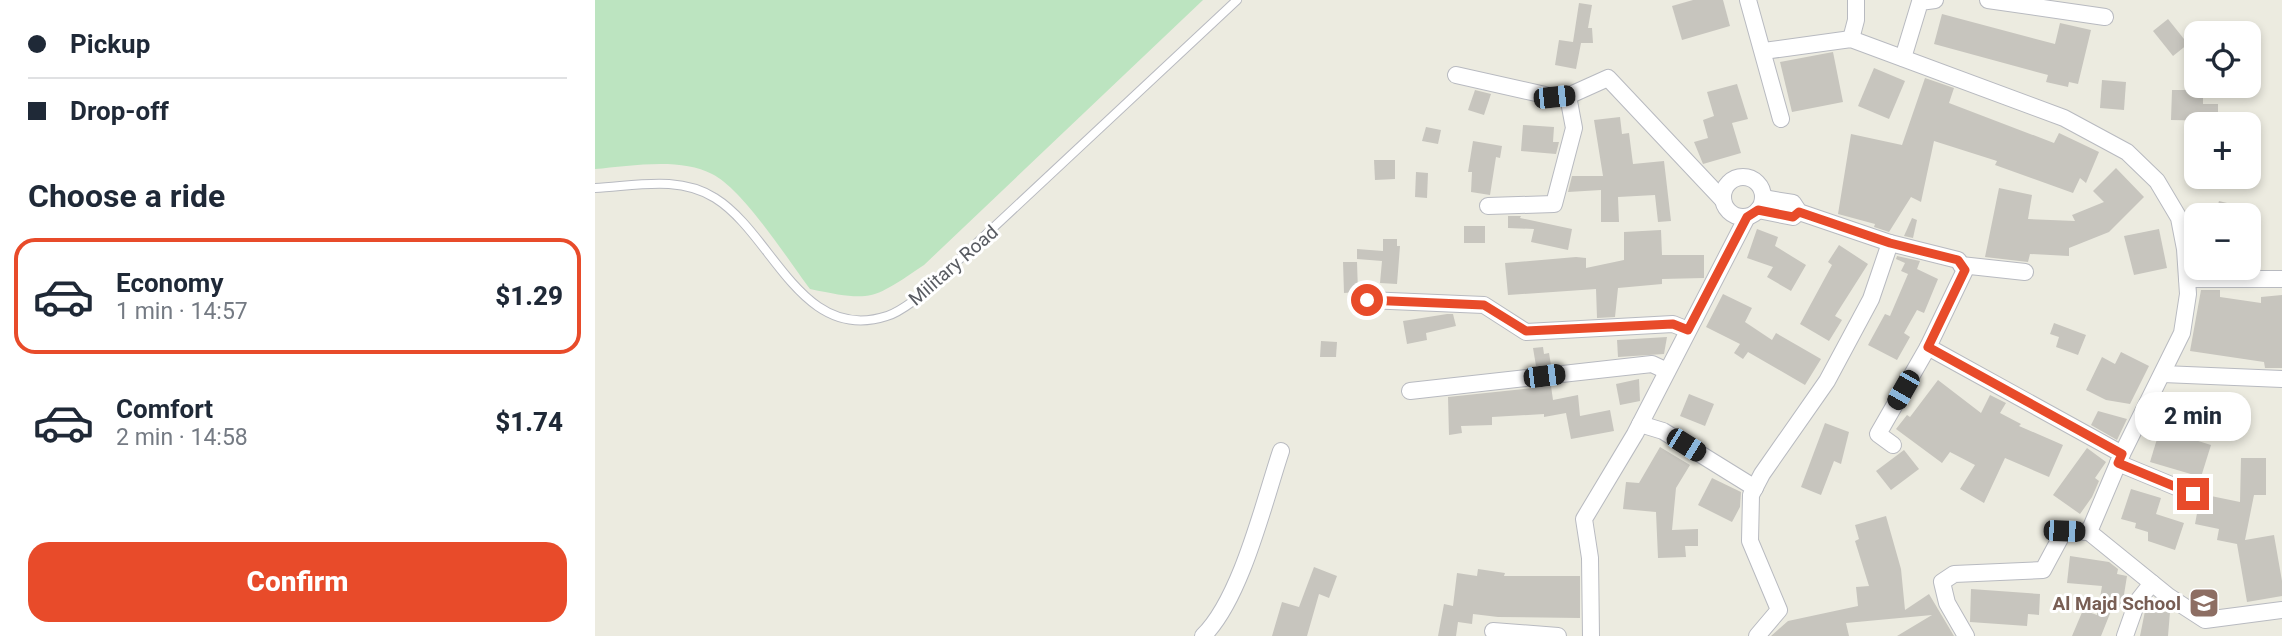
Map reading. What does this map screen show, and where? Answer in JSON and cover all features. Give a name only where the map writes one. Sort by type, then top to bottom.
[{"type":"street","points":[[1748,0],[1781,119]]},
{"type":"street","points":[[1851,39],[1856,20],[1856,0]]},
{"type":"street","points":[[1903,58],[1920,2],[1935,0]]},
{"type":"street","points":[[1988,0],[2105,17]]},
{"type":"street","points":[[1764,51],[1851,39],[2064,118],[2127,152],[2157,181],[2179,218],[2184,256]]},
{"type":"street","points":[[1456,75],[1554,97],[1568,96],[1608,78],[1725,205],[1756,208],[1793,203],[1799,212],[1890,243],[1958,260],[1965,270],[1928,347],[1878,434],[1893,445]]},
{"type":"street","points":[[1488,206],[1554,204],[1574,128],[1568,96]]},
{"type":"street","points":[[1591,636],[1590,558],[1584,519],[1640,424],[1725,260],[1756,208],[1756,181],[1743,176],[1725,186],[1725,260]]},
{"type":"street","points":[[1757,636],[1779,610],[1750,541],[1751,495],[1827,381],[1871,299],[1890,243]]},
{"type":"street","points":[[1961,265],[2025,272]]},
{"type":"street","points":[[2261,279],[2282,279]]},
{"type":"street","points":[[2089,532],[2120,459],[2182,333],[2187,280]]},
{"type":"street","points":[[1367,300],[1484,305],[1526,331],[1673,324],[1688,330]]},
{"type":"street","points":[[1928,347],[2120,459],[2193,494]]},
{"type":"street","points":[[1410,391],[1652,364],[1667,371]]},
{"type":"street","points":[[2163,374],[2282,379]]},
{"type":"street","points":[[1640,424],[1663,431],[1755,488]]},
{"type":"street","points":[[1203,636],[1211,628],[1239,576],[1282,451]]},
{"type":"street","points":[[1966,636],[1947,603],[1941,582],[1954,574],[2043,570],[2064,531],[2089,532],[2152,583],[2205,620],[2282,610]]},
{"type":"street","points":[[2125,636],[2137,602],[2152,583]]},
{"type":"street","points":[[1493,631],[1558,636]]},
{"type":"lane","name":"Military Road","points":[[595,188],[679,183],[714,197],[738,216],[806,301],[839,317],[866,321],[890,316],[919,297],[1237,0]]},
{"type":"green space","points":[[595,0],[1203,0],[924,265],[881,291],[871,295],[847,296],[810,289],[751,209],[712,174],[670,164],[595,169]]},
{"type":"building","points":[[1693,0],[1723,0],[1730,26],[1682,40],[1672,6]]},
{"type":"building","points":[[1579,3],[1592,5],[1588,28],[1592,28],[1593,43],[1581,43],[1576,69],[1555,65],[1559,40],[1573,42]]},
{"type":"building","points":[[1942,14],[2055,44],[2060,23],[2091,30],[2078,84],[2069,82],[2068,87],[2046,82],[2048,75],[1934,44]]},
{"type":"building","points":[[2168,19],[2184,39],[2184,47],[2173,56],[2153,31]]},
{"type":"building","points":[[1833,52],[1843,102],[1792,112],[1780,62]]},
{"type":"building","points":[[1874,68],[1905,81],[1889,119],[1858,106]]},
{"type":"building","points":[[1925,78],[1954,88],[1949,103],[2054,143],[2059,133],[2099,152],[2086,183],[2080,178],[2073,193],[1995,165],[1997,161],[1934,141],[1921,202],[1911,197],[1889,232],[1874,227],[1875,224],[1838,214],[1851,134],[1902,145]]},
{"type":"building","points":[[2102,80],[2126,82],[2124,110],[2100,108]]},
{"type":"building","points":[[1737,84],[1748,119],[1732,123],[1741,153],[1703,164],[1694,142],[1708,138],[1703,120],[1714,116],[1707,92]]},
{"type":"building","points":[[1475,90],[1491,94],[1484,115],[1468,110]]},
{"type":"building","points":[[2172,90],[2184,90],[2184,98],[2203,98],[2203,104],[2218,104],[2218,112],[2184,112],[2184,120],[2171,120]]},
{"type":"building","points":[[1620,117],[1622,134],[1629,133],[1633,164],[1664,161],[1671,221],[1658,222],[1655,195],[1618,197],[1619,222],[1601,222],[1601,190],[1568,192],[1572,176],[1603,176],[1594,120]]},
{"type":"building","points":[[1523,125],[1554,127],[1553,142],[1559,142],[1556,154],[1521,151]]},
{"type":"building","points":[[1426,127],[1441,130],[1438,144],[1422,141]]},
{"type":"building","points":[[1473,141],[1502,146],[1500,158],[1496,157],[1490,195],[1471,192],[1472,172],[1468,172]]},
{"type":"building","points":[[1374,160],[1395,160],[1395,179],[1375,180]]},
{"type":"building","points":[[2116,168],[2144,197],[2109,232],[2069,248],[2069,256],[2030,254],[2028,262],[1985,257],[1999,188],[2032,195],[2028,219],[2075,221],[2072,215],[2104,202],[2093,191]]},
{"type":"building","points":[[1416,172],[1428,173],[1427,198],[1415,197]]},
{"type":"building","points":[[1508,216],[1521,216],[1520,218],[1572,229],[1568,250],[1531,242],[1534,229],[1508,228]]},
{"type":"building","points":[[1912,218],[1917,220],[1913,238],[1904,236]]},
{"type":"building","points":[[1464,226],[1485,226],[1485,243],[1464,243]]},
{"type":"building","points":[[1757,229],[1778,237],[1775,246],[1806,265],[1791,291],[1767,277],[1773,267],[1747,258]]},
{"type":"building","points":[[2159,229],[2167,268],[2134,275],[2124,236]]},
{"type":"building","points":[[1661,230],[1662,255],[1704,255],[1704,278],[1662,279],[1662,284],[1618,288],[1615,317],[1597,318],[1596,289],[1508,295],[1505,263],[1576,257],[1586,258],[1586,268],[1624,260],[1624,232]]},
{"type":"building","points":[[1383,239],[1397,239],[1397,246],[1400,246],[1397,284],[1380,283],[1382,261],[1357,259],[1357,249],[1383,251]]},
{"type":"building","points":[[1839,245],[1868,264],[1835,316],[1842,320],[1829,341],[1800,324],[1832,265],[1828,262]]},
{"type":"building","points":[[1897,256],[1920,261],[1917,269],[1938,279],[1924,313],[1917,310],[1904,333],[1910,337],[1897,360],[1868,345],[1885,314],[1890,316],[1908,274],[1901,271],[1905,263],[1896,259]]},
{"type":"building","points":[[1343,262],[1357,262],[1358,292],[1344,293]]},
{"type":"building","points":[[2201,290],[2220,290],[2220,297],[2261,303],[2261,297],[2282,295],[2282,368],[2265,368],[2264,362],[2190,351]]},
{"type":"building","points":[[1723,294],[1752,308],[1745,322],[1772,340],[1776,333],[1821,359],[1805,385],[1748,352],[1743,359],[1734,353],[1740,344],[1706,327]]},
{"type":"building","points":[[1453,314],[1456,326],[1426,333],[1427,340],[1407,344],[1403,321]]},
{"type":"building","points":[[2054,323],[2086,335],[2078,355],[2056,347],[2059,337],[2050,334]]},
{"type":"building","points":[[1667,337],[1664,354],[1618,357],[1617,340]]},
{"type":"building","points":[[1321,341],[1337,342],[1336,357],[1320,357]]},
{"type":"building","points":[[1543,347],[1544,354],[1549,353],[1551,365],[1536,366],[1533,348]]},
{"type":"building","points":[[2121,352],[2149,366],[2130,404],[2106,400],[2086,390],[2102,357],[2115,364]]},
{"type":"building","points":[[1639,379],[1640,401],[1620,405],[1616,384]]},
{"type":"building","points":[[1938,380],[1981,413],[1990,395],[2006,403],[2000,413],[2021,424],[2019,426],[2063,445],[2049,477],[2005,458],[1984,503],[1960,489],[1975,465],[1950,452],[1942,463],[1896,429],[1907,415],[1910,417]]},
{"type":"building","points":[[1551,386],[1553,400],[1578,395],[1580,416],[1610,410],[1614,431],[1571,439],[1566,413],[1544,417],[1544,414],[1492,417],[1492,425],[1461,426],[1462,433],[1449,435],[1448,397]]},
{"type":"building","points":[[1689,394],[1714,404],[1705,426],[1680,416]]},
{"type":"building","points":[[2175,395],[2219,401],[2215,425],[2179,420],[2180,412],[2173,411]]},
{"type":"building","points":[[2098,411],[2127,419],[2117,440],[2091,425]]},
{"type":"building","points":[[1825,423],[1849,432],[1841,464],[1834,461],[1821,495],[1801,487]]},
{"type":"building","points":[[2160,429],[2211,445],[2201,477],[2150,462]]},
{"type":"building","points":[[1660,447],[1690,465],[1676,488],[1672,530],[1698,529],[1698,546],[1685,546],[1686,557],[1658,558],[1656,512],[1623,509],[1626,482],[1639,483]]},
{"type":"building","points":[[2087,448],[2106,462],[2095,478],[2099,481],[2092,497],[2080,514],[2053,495]]},
{"type":"building","points":[[1904,450],[1919,469],[1891,490],[1876,471]]},
{"type":"building","points":[[2241,458],[2266,458],[2266,495],[2254,495],[2245,540],[2274,535],[2282,581],[2282,596],[2247,602],[2237,544],[2217,540],[2219,529],[2195,524],[2198,508],[2208,510],[2211,496],[2240,502]]},
{"type":"building","points":[[1712,478],[1741,492],[1740,507],[1732,522],[1698,505]]},
{"type":"building","points":[[2131,489],[2161,498],[2156,514],[2184,523],[2175,550],[2148,541],[2148,532],[2135,528],[2136,523],[2121,519]]},
{"type":"building","points":[[1886,516],[1901,569],[1905,610],[1929,594],[1954,636],[1897,636],[1932,615],[1846,623],[1849,636],[1771,636],[1788,621],[1858,606],[1856,587],[1869,586],[1855,541],[1859,539],[1855,525]]},
{"type":"building","points":[[2070,556],[2109,562],[2118,569],[2117,574],[2127,576],[2122,607],[2113,606],[2101,636],[2072,636],[2083,610],[2097,615],[2102,586],[2067,583]]},
{"type":"building","points":[[1314,567],[1337,576],[1329,598],[1319,594],[1307,636],[1272,636],[1282,602],[1299,607]]},
{"type":"building","points":[[1478,569],[1505,573],[1504,576],[1580,576],[1580,618],[1473,614],[1472,624],[1458,622],[1456,636],[1438,636],[1444,604],[1453,606],[1457,573],[1477,576]]},
{"type":"building","points":[[1971,589],[2040,594],[2039,615],[2028,614],[2027,626],[1970,622]]},
{"type":"building","points":[[2145,611],[2170,612],[2168,636],[2140,636]]},
{"type":"place","name":"Al Majd School","points":[[2204,603]]},
{"type":"route","points":[[1367,300],[1484,305],[1526,331],[1673,324],[1688,330],[1747,217],[1758,210],[1793,217],[1799,212],[1890,243],[1958,260],[1965,270],[1928,347],[2122,454],[2118,463],[2193,494]]}]
